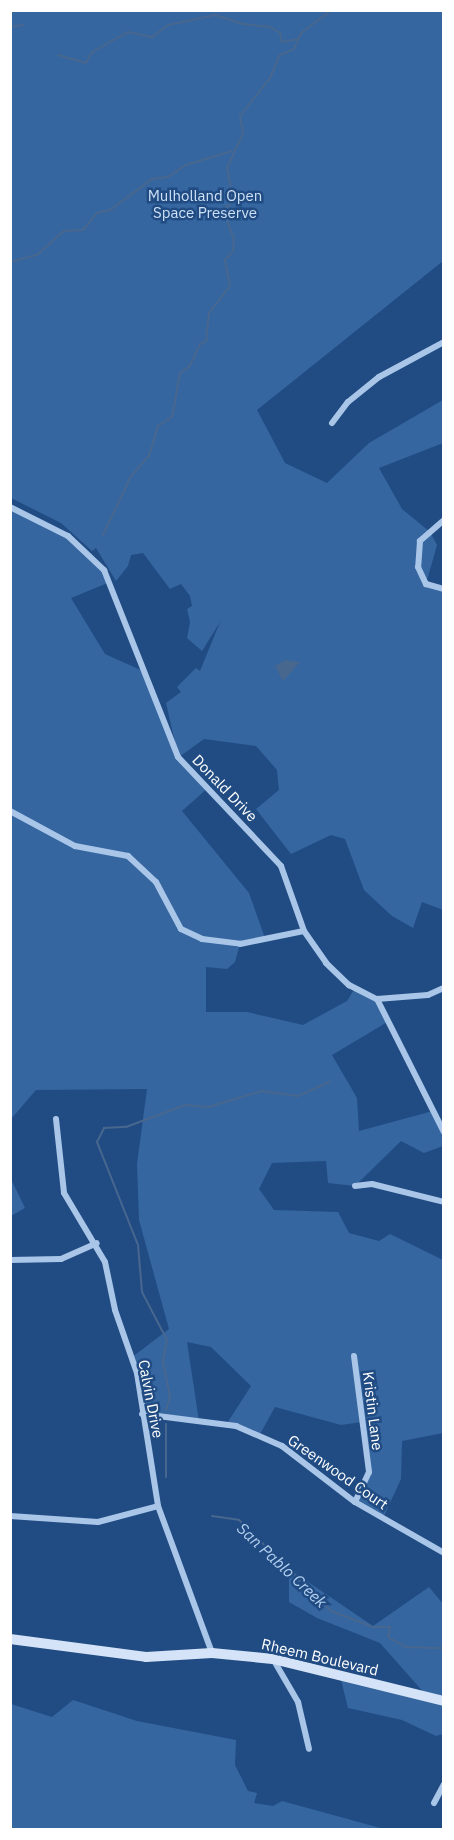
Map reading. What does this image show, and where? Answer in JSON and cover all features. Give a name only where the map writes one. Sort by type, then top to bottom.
[{"type":"street","points":[[332,423],[345,405],[379,377],[444,342]]},
{"type":"street","name":"Donald Drive","points":[[10,507],[68,536],[104,570],[178,757],[281,866],[304,932],[326,963],[349,985],[377,999]]},
{"type":"street","points":[[444,520],[420,541],[418,567],[426,584],[444,588]]},
{"type":"street","points":[[10,811],[75,846],[128,856],[156,882],[181,929],[202,939],[240,944],[304,932]]},
{"type":"street","points":[[444,988],[428,995],[377,999],[444,1132]]},
{"type":"street","name":"Calvin Drive","points":[[56,1119],[64,1192],[97,1243],[137,1373],[158,1506],[212,1653]]},
{"type":"street","points":[[355,1185],[372,1184],[444,1202]]},
{"type":"street","points":[[10,1260],[61,1259],[97,1243]]},
{"type":"street","name":"Kristin Lane","points":[[354,1356],[369,1472],[355,1502]]},
{"type":"street","name":"Greenwood Court","points":[[142,1414],[236,1426],[282,1446],[355,1502],[444,1553]]},
{"type":"street","points":[[10,1516],[98,1522],[158,1506]]},
{"type":"street","name":"Rheem Boulevard","points":[[10,1639],[146,1657],[212,1653],[273,1659],[444,1701]]},
{"type":"street","points":[[273,1659],[298,1701],[309,1749]]},
{"type":"street","points":[[434,1803],[444,1784]]},
{"type":"green space","name":"Mulholland Open Space Preserve","points":[[11,11],[443,11],[443,261],[257,410],[285,463],[327,483],[369,443],[443,400],[443,443],[379,468],[402,509],[430,532],[437,545],[426,584],[443,589],[443,910],[422,902],[413,928],[392,916],[364,890],[345,839],[331,835],[291,854],[256,809],[279,790],[277,770],[256,746],[204,739],[179,757],[209,787],[182,811],[249,893],[266,941],[240,944],[235,962],[227,969],[206,967],[206,1012],[247,1012],[303,1025],[347,1001],[355,988],[377,999],[389,1021],[332,1055],[357,1098],[359,1131],[433,1111],[443,1132],[443,1146],[424,1153],[401,1141],[355,1186],[328,1183],[326,1161],[272,1163],[259,1189],[274,1210],[338,1212],[349,1233],[379,1241],[390,1234],[443,1260],[443,1433],[402,1441],[401,1479],[383,1518],[355,1502],[369,1472],[362,1422],[341,1425],[275,1407],[259,1436],[226,1425],[251,1386],[211,1347],[187,1342],[199,1421],[142,1414],[131,1358],[169,1329],[139,1220],[137,1164],[147,1089],[36,1090],[11,1119],[11,507],[68,536],[104,570],[110,582],[71,598],[105,654],[145,672],[177,751],[166,703],[181,692],[177,687],[196,668],[200,671],[220,622],[202,651],[187,638],[190,622],[187,609],[192,606],[190,596],[181,584],[170,589],[143,553],[131,555],[128,566],[116,581],[96,548],[92,551],[61,523],[11,498]]},
{"type":"green space","points":[[11,1179],[25,1208],[10,1216]]},
{"type":"green space","points":[[289,1569],[373,1626],[429,1587],[443,1604],[443,1734],[436,1736],[402,1720],[348,1708],[340,1676],[426,1695],[380,1643],[317,1618],[289,1602]]},
{"type":"green space","points":[[73,1700],[137,1721],[236,1740],[235,1765],[248,1791],[257,1793],[254,1803],[273,1806],[282,1801],[384,1829],[11,1829],[11,1704],[52,1717]]},
{"type":"shaded area","points":[[285,660],[300,662],[283,681],[275,666]]},
{"type":"waterway","points":[[103,535],[131,476],[149,456],[158,426],[172,417],[180,373],[189,367],[200,344],[206,341],[209,313],[230,286],[225,260],[233,251],[234,239],[223,210],[233,201],[227,168],[243,133],[240,116],[270,78],[280,55],[294,49],[301,33],[332,10]]},
{"type":"waterway","points":[[58,55],[86,63],[92,52],[128,32],[152,37],[168,25],[215,15],[243,24],[270,27],[280,33],[282,42],[298,39]]},
{"type":"waterway","points":[[10,27],[23,25]]},
{"type":"waterway","points":[[10,262],[37,255],[64,231],[83,230],[97,213],[110,210],[152,179],[168,177],[186,165],[232,151]]},
{"type":"waterway","name":"San Pablo Creek","points":[[166,1410],[170,1397],[163,1360],[167,1340],[142,1292],[138,1245],[97,1142],[104,1128],[126,1127],[185,1105],[208,1107],[262,1091],[298,1096],[330,1082]]},
{"type":"waterway","name":"San Pablo Creek","points":[[166,1424],[166,1477]]},
{"type":"waterway","name":"San Pablo Creek","points":[[212,1516],[239,1520],[331,1611],[373,1627],[390,1627],[388,1637],[406,1647],[444,1648]]}]
